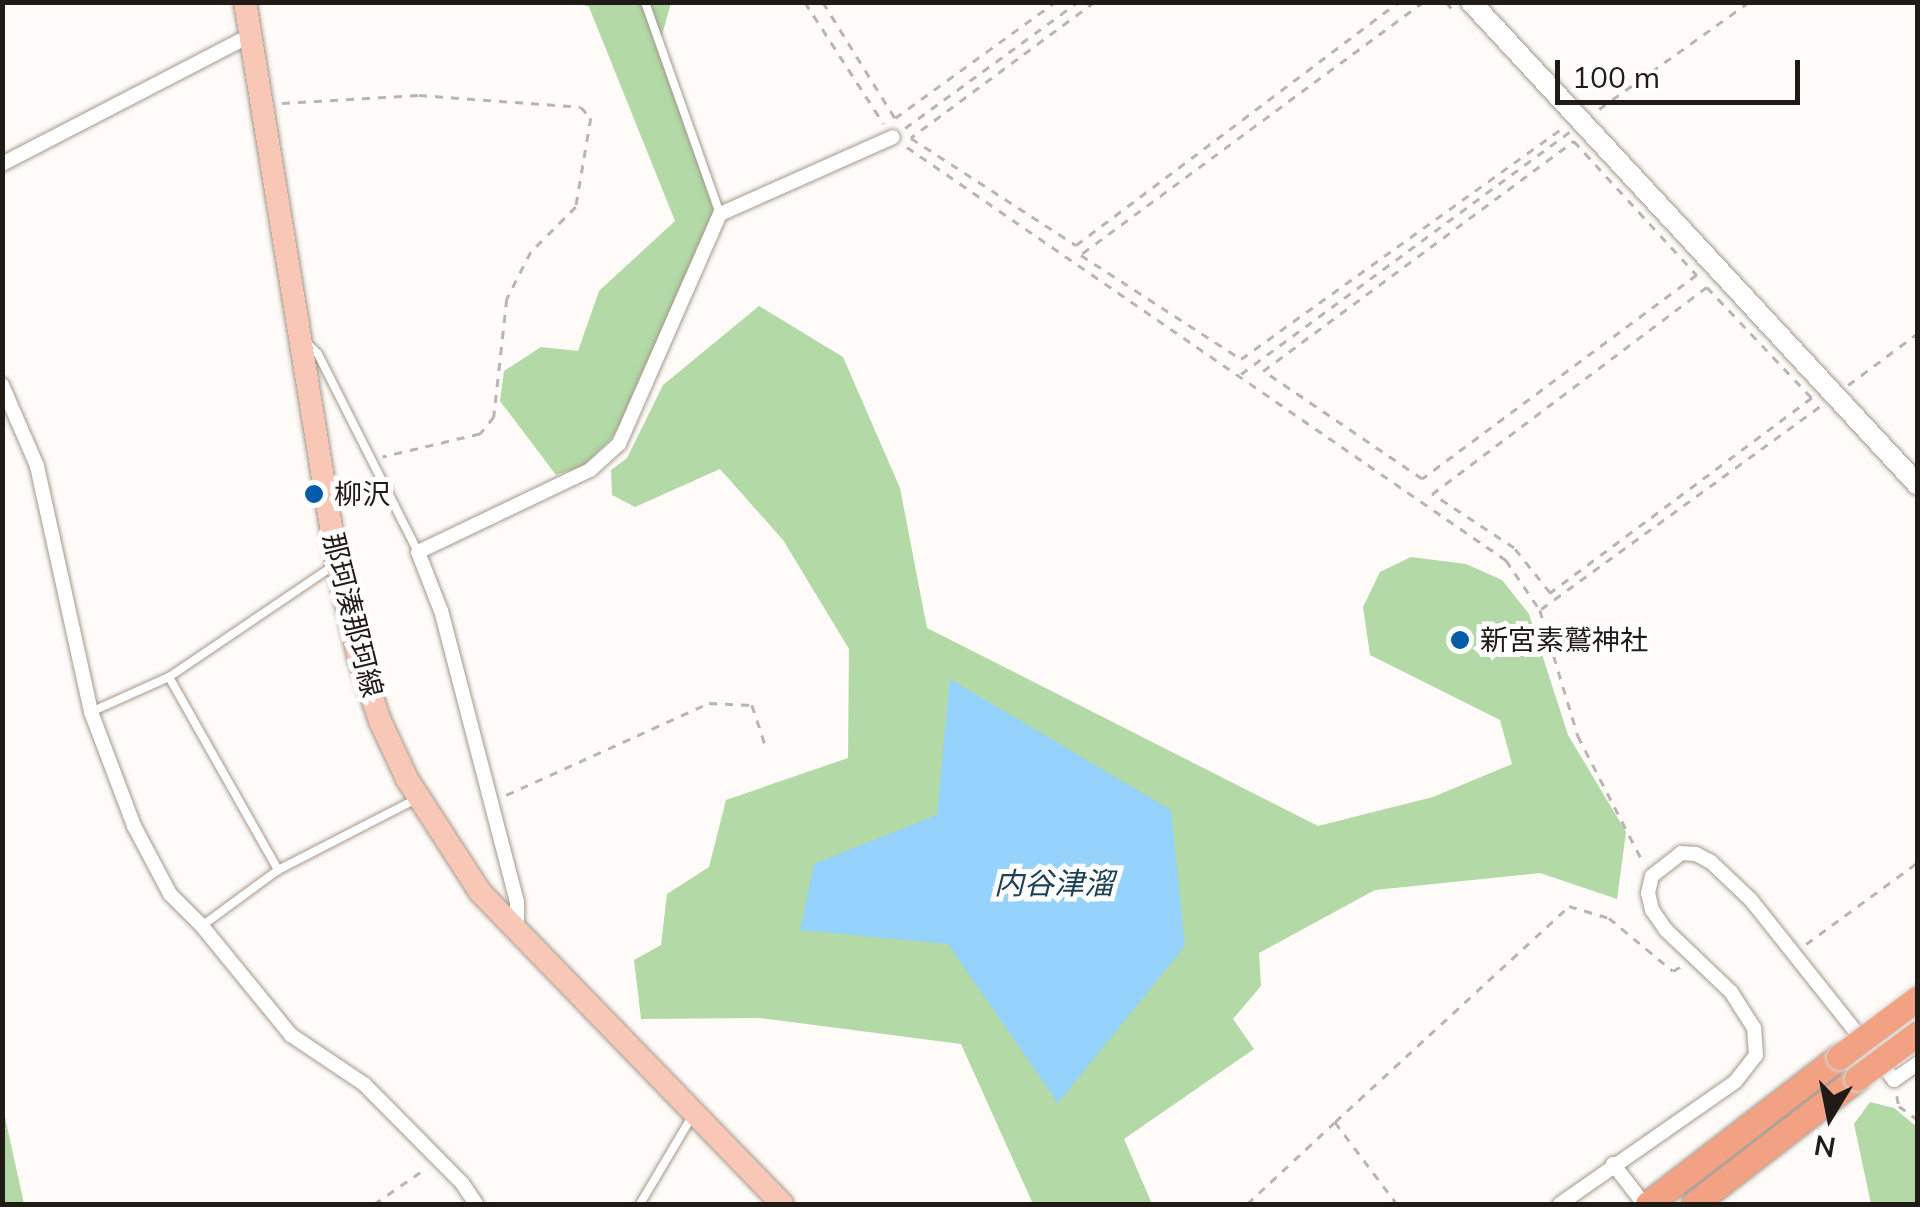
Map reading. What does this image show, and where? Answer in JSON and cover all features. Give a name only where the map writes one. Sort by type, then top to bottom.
[{"type":"highway","points":[[1646,1204],[1918,998]]},
{"type":"highway","points":[[1694,1204],[1918,1033]]},
{"type":"main road","name":"那珂湊那珂線","points":[[245,2],[336,563],[358,659],[380,721],[418,798],[480,892],[782,1204]]},
{"type":"street","points":[[1471,2],[1572,125],[1918,485]]},
{"type":"street","points":[[2,164],[251,35]]},
{"type":"street","points":[[517,932],[516,902],[442,611],[418,552],[590,470],[619,444],[720,214],[893,137]]},
{"type":"street","points":[[2,386],[37,466],[91,712],[143,843],[170,894],[202,926],[291,1035],[364,1084],[476,1204]]},
{"type":"street","points":[[1560,1204],[1736,1082],[1756,1055],[1754,1028],[1732,992],[1652,910],[1648,893],[1652,876],[1682,853],[1696,854],[1751,900],[1894,1080],[1918,1063]]},
{"type":"street","points":[[1616,1168],[1646,1204]]},
{"type":"lane","points":[[645,2],[720,214]]},
{"type":"lane","points":[[296,335],[318,354],[418,552]]},
{"type":"lane","points":[[91,712],[168,676],[336,563]]},
{"type":"lane","points":[[168,676],[278,870]]},
{"type":"lane","points":[[202,926],[278,870],[418,798]]},
{"type":"lane","points":[[640,1204],[680,1144],[694,1113]]},
{"type":"path","points":[[805,2],[893,137],[1506,560],[1540,610],[1578,736],[1652,876]]},
{"type":"path","points":[[823,2],[895,118],[1055,2]]},
{"type":"path","points":[[893,137],[1078,2]]},
{"type":"path","points":[[1096,2],[911,138],[1076,245],[1399,2]]},
{"type":"path","points":[[1424,2],[1081,255],[1241,359],[1748,2]]},
{"type":"path","points":[[261,104],[419,94],[580,106],[591,118],[576,206],[532,252],[507,299],[494,417],[480,434],[371,460]]},
{"type":"path","points":[[1240,375],[1572,125]]},
{"type":"path","points":[[1574,141],[1697,275],[1422,478],[1263,370],[1574,141]]},
{"type":"path","points":[[1708,287],[1812,398],[1550,593],[1514,548],[1432,494],[1708,287]]},
{"type":"path","points":[[1540,610],[1918,333]]},
{"type":"path","points":[[491,802],[709,702],[752,706],[768,750]]},
{"type":"path","points":[[1795,953],[1918,862]]},
{"type":"path","points":[[1247,1204],[1569,906],[1609,918],[1673,970],[1696,958]]},
{"type":"path","points":[[1894,1080],[1899,1106],[1918,1120]]},
{"type":"path","points":[[1335,1122],[1397,1204]]},
{"type":"path","points":[[374,1204],[438,1160]]},
{"type":"green space","points":[[579,3],[671,3],[659,46],[715,214],[628,411],[611,439],[583,466],[556,475],[500,401],[504,371],[541,347],[578,351],[599,291],[675,221],[589,7]]},
{"type":"green space","points":[[759,306],[843,357],[900,488],[927,628],[1318,826],[1433,797],[1512,764],[1500,720],[1370,655],[1363,607],[1380,572],[1411,557],[1466,564],[1502,580],[1529,614],[1568,735],[1626,832],[1617,899],[1540,873],[1375,890],[1259,953],[1261,986],[1233,1019],[1254,1049],[1124,1139],[1152,1204],[1033,1204],[961,1044],[760,1018],[641,1019],[634,960],[661,945],[667,894],[709,867],[726,800],[848,758],[849,649],[783,540],[720,469],[635,507],[612,495],[611,470],[627,458],[663,385]]},
{"type":"green space","points":[[1870,1102],[1894,1108],[1917,1127],[1917,1204],[1871,1204],[1854,1124]]},
{"type":"green space","points":[[3,1108],[24,1204],[3,1204]]},
{"type":"water","name":"内谷津溜","points":[[950,679],[1171,810],[1185,946],[1058,1103],[948,944],[800,930],[814,864],[937,815]]},
{"type":"place","name":"柳沢","points":[[314,494]]},
{"type":"place","name":"新宮素鷲神社","points":[[1460,640]]}]
